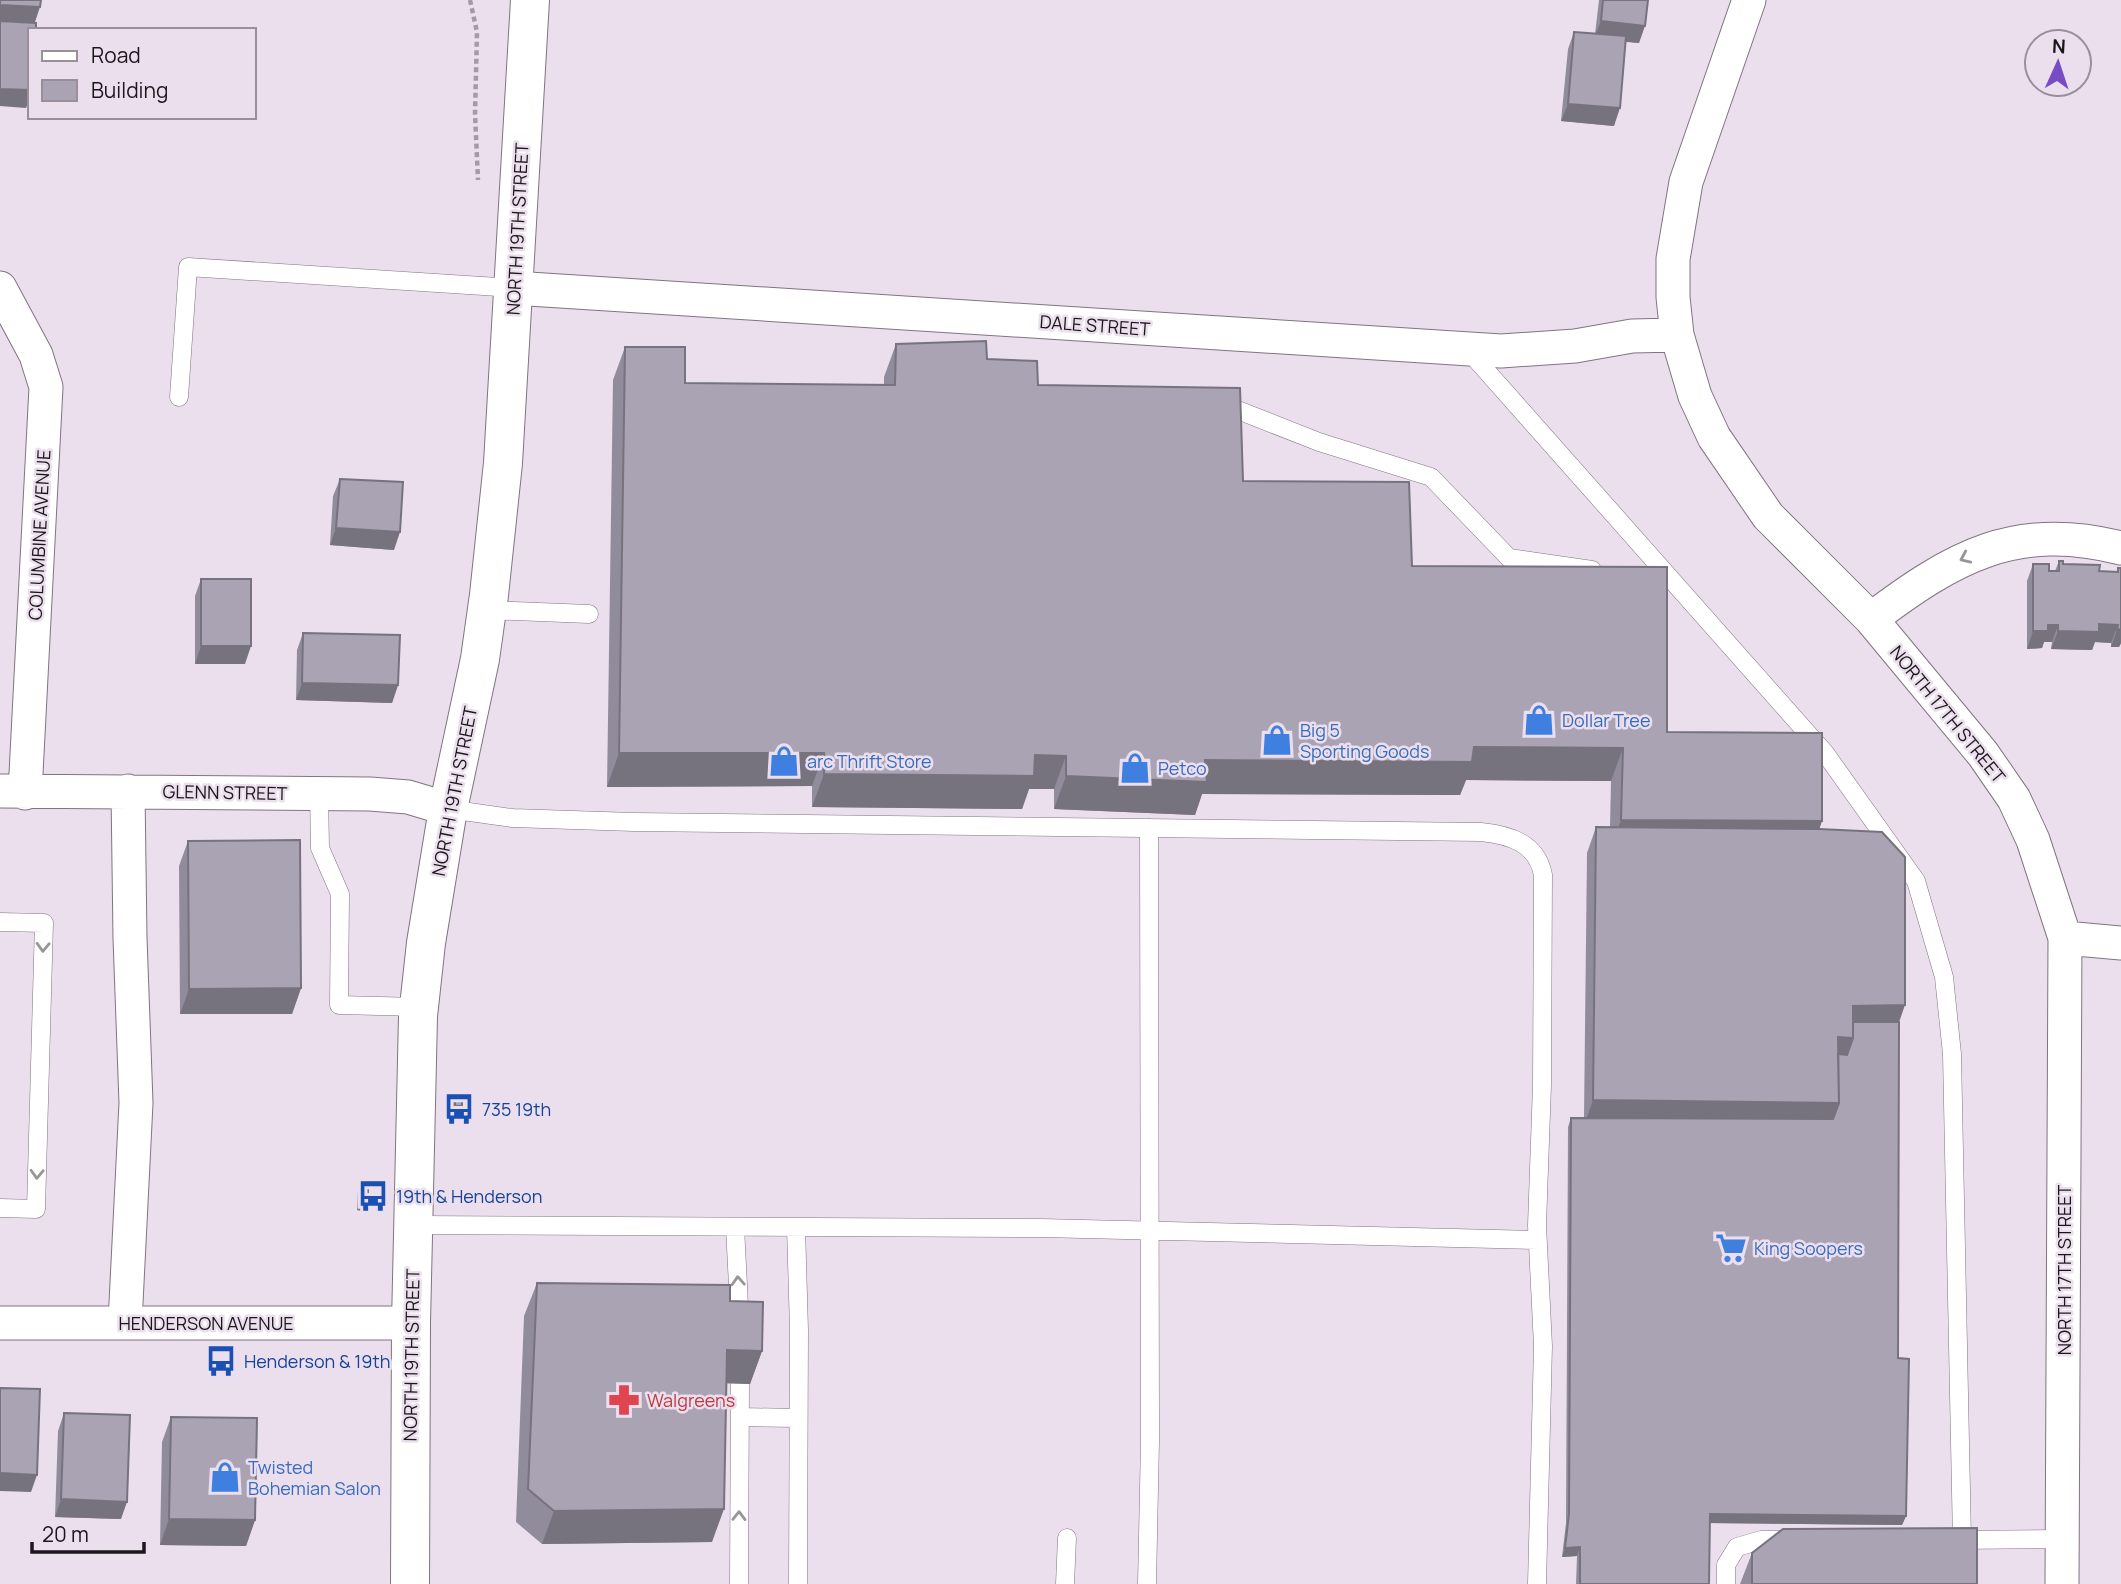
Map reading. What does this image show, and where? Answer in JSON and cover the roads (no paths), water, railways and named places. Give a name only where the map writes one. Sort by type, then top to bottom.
[{"type":"street","name":"NORTH 19TH STREET","points":[[410,1584],[411,1323],[419,1007],[426,943],[448,809],[477,671],[503,463],[530,0]]},
{"type":"street","name":"NORTH 17TH STREET","points":[[1749,0],[1686,182],[1673,259],[1677,335],[1695,396],[1714,437],[1768,516],[1871,619],[1983,754],[2014,799],[2033,840],[2064,938],[2062,1584]]},
{"type":"street","name":"COLUMBINE AVENUE","points":[[0,288],[36,355],[46,387],[13,792]]},
{"type":"street","name":"DALE STREET","points":[[513,288],[1501,351],[1632,336],[1677,335]]},
{"type":"street","points":[[1871,619],[1917,584],[1965,557],[2010,542],[2050,537],[2098,542],[2121,548]]},
{"type":"street","points":[[125,1323],[136,1103],[128,791]]},
{"type":"street","name":"GLENN STREET","points":[[13,792],[319,793],[408,797],[448,809]]},
{"type":"street","points":[[2064,938],[2121,943]]},
{"type":"street","name":"HENDERSON AVENUE","points":[[0,1323],[411,1323]]},
{"type":"lane","points":[[179,397],[188,267],[513,288]]},
{"type":"lane","points":[[1467,349],[1825,753],[1916,881],[1944,977],[1952,1054],[1962,1540]]},
{"type":"lane","points":[[1202,400],[1215,401],[1319,442],[1431,477],[1509,558],[1610,570]]},
{"type":"lane","points":[[1635,569],[1661,567]]},
{"type":"lane","points":[[486,610],[589,614]]},
{"type":"lane","points":[[319,793],[320,848],[340,894],[339,1005],[419,1007]]},
{"type":"lane","points":[[448,809],[512,818],[583,821],[1481,832],[1500,834],[1528,846],[1537,856],[1543,875],[1542,1085],[1537,1240],[1543,1346],[1537,1584]]},
{"type":"lane","points":[[1147,1584],[1150,1440],[1149,828]]},
{"type":"lane","points":[[0,922],[44,923],[36,1209],[0,1208]]},
{"type":"lane","points":[[413,1224],[1149,1230],[1537,1240]]},
{"type":"lane","points":[[736,1227],[740,1335]]},
{"type":"lane","points":[[796,1227],[799,1330],[798,1584]]},
{"type":"lane","points":[[739,1584],[740,1384]]},
{"type":"lane","points":[[741,1417],[797,1418]]},
{"type":"lane","points":[[1065,1584],[1067,1538]]},
{"type":"lane","points":[[1936,1540],[2063,1539]]},
{"type":"lane","points":[[1726,1584],[1726,1565],[1737,1547],[1762,1540],[1802,1540]]},
{"type":"place","name":"Dollar Tree","points":[[1539,720]]},
{"type":"place","name":"Big 5 Sporting Goods","points":[[1277,740]]},
{"type":"place","name":"arc Thrift Store","points":[[784,761]]},
{"type":"place","name":"Petco","points":[[1135,768]]},
{"type":"place","name":"735 19th","points":[[459,1109]]},
{"type":"place","name":"19th & Henderson","points":[[373,1196]]},
{"type":"place","name":"King Soopers","points":[[1731,1248]]},
{"type":"place","name":"Henderson & 19th","points":[[221,1361]]},
{"type":"place","name":"Walgreens","points":[[624,1400]]},
{"type":"place","name":"Twisted Bohemian Salon","points":[[225,1477]]}]
